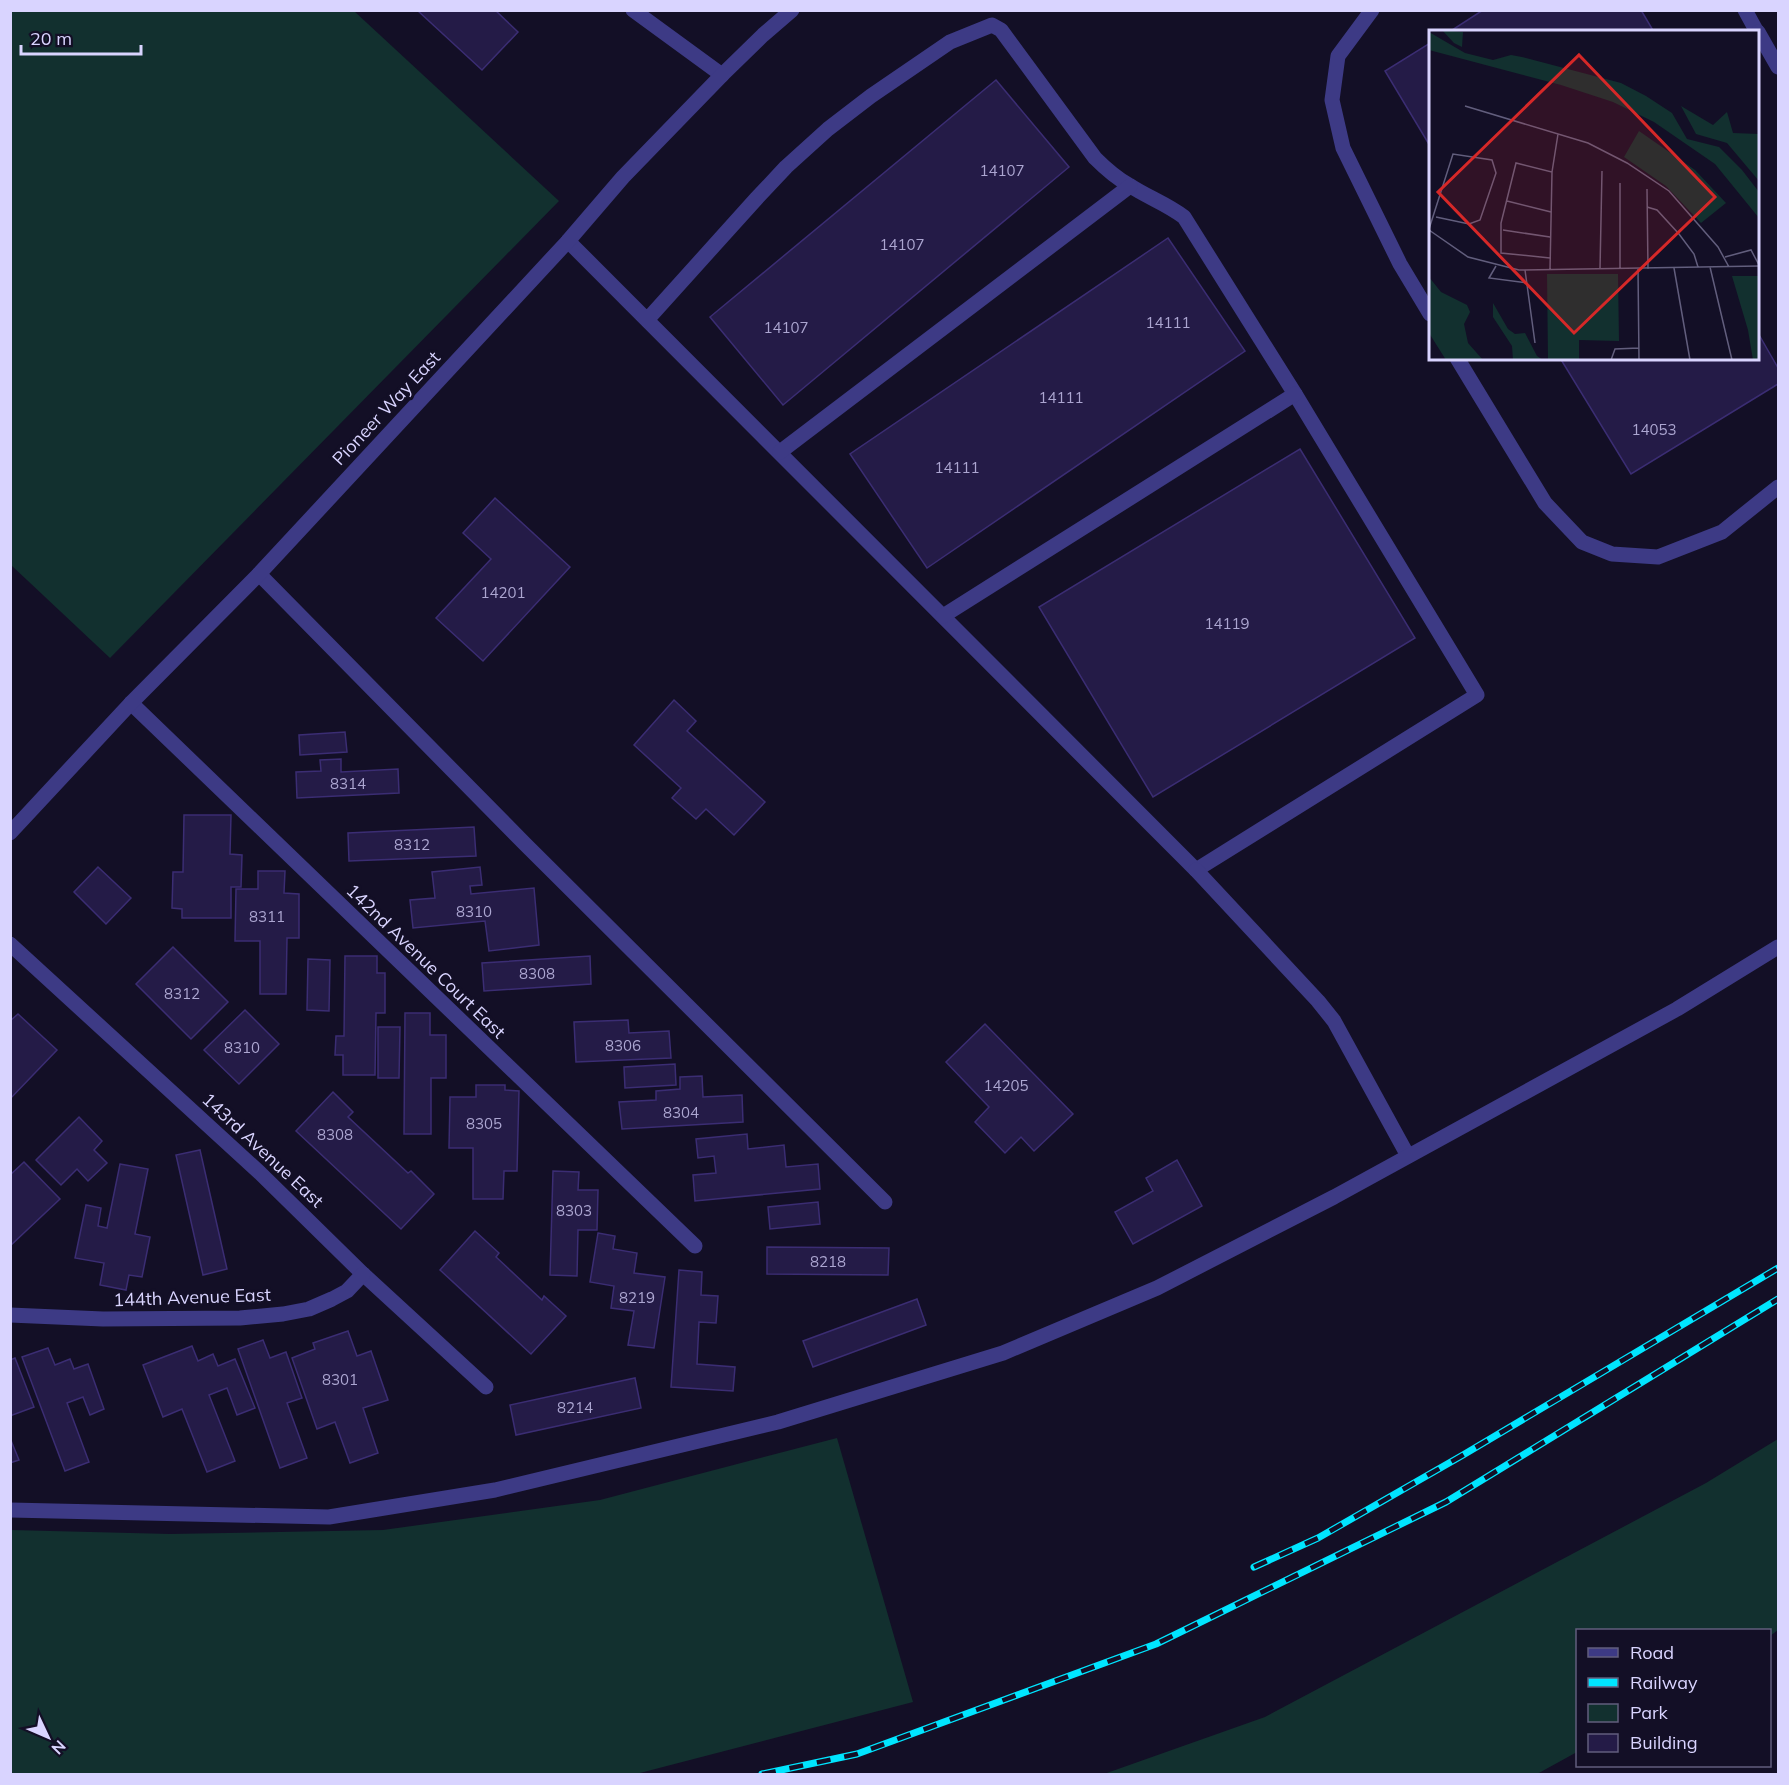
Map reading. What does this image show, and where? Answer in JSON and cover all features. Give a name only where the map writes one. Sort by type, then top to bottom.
[{"type":"street","points":[[633,10],[722,75]]},
{"type":"street","name":"Pioneer Way East","points":[[13,825],[259,574],[568,241],[623,177],[763,34],[792,10]]},
{"type":"street","points":[[1372,10],[1338,56],[1332,100],[1343,148],[1400,264],[1429,311]]},
{"type":"street","points":[[1745,10],[1756,30]]},
{"type":"street","points":[[647,320],[786,167],[828,129],[871,96],[950,42],[992,25],[1001,30],[1095,158],[1112,174],[1130,186],[1172,208],[1184,217],[1295,394],[1477,694],[1196,870]]},
{"type":"street","points":[[1759,35],[1779,67]]},
{"type":"street","points":[[780,452],[1130,186]]},
{"type":"street","points":[[568,241],[1196,870],[1318,1001],[1334,1021],[1408,1156]]},
{"type":"street","points":[[1459,360],[1545,503],[1582,542],[1612,554],[1658,557],[1722,531],[1779,487]]},
{"type":"street","points":[[943,616],[1295,394]]},
{"type":"street","points":[[259,574],[525,844],[885,1202]]},
{"type":"street","name":"142nd Avenue Court East","points":[[131,703],[695,1246]]},
{"type":"street","name":"143rd Avenue East","points":[[10,944],[260,1173],[363,1274],[486,1387]]},
{"type":"street","points":[[10,1510],[329,1517],[495,1491],[778,1422],[1003,1353],[1146,1293],[1335,1197],[1677,1009],[1779,947]]},
{"type":"street","name":"144th Avenue East","points":[[10,1315],[103,1319],[240,1318],[283,1314],[309,1309],[332,1299],[347,1291],[363,1274]]},
{"type":"green space","points":[[10,11],[354,11],[559,201],[110,658],[11,565]]},
{"type":"green space","points":[[837,1438],[913,1702],[636,1774],[11,1774],[11,1530],[170,1534],[383,1530],[600,1500]]},
{"type":"green space","points":[[1778,1439],[1778,1630],[1771,1635],[1771,1629],[1576,1629],[1576,1753],[1537,1774],[1104,1774],[1265,1717],[1706,1483]]},
{"type":"building","points":[[417,10],[495,10],[518,32],[482,70]]},
{"type":"building","points":[[1483,10],[1641,10],[1653,30],[1452,30]]},
{"type":"building","points":[[1429,44],[1429,144],[1385,71]]},
{"type":"building","points":[[996,80],[1069,167],[783,405],[710,317]]},
{"type":"building","points":[[1168,238],[1245,351],[927,568],[850,454]]},
{"type":"building","points":[[1759,335],[1778,368],[1778,384],[1631,474],[1561,360],[1759,360]]},
{"type":"building","points":[[1300,449],[1415,638],[1153,797],[1039,607]]},
{"type":"building","points":[[495,498],[570,567],[483,661],[436,618],[491,559],[463,533]]},
{"type":"building","points":[[674,700],[696,721],[687,731],[765,802],[734,835],[706,809],[696,819],[672,798],[681,788],[634,745]]},
{"type":"building","points":[[345,732],[347,752],[300,755],[299,735]]},
{"type":"building","points":[[341,759],[341,772],[398,769],[399,793],[297,798],[296,772],[321,771],[320,760]]},
{"type":"building","points":[[184,815],[231,815],[230,854],[242,855],[241,887],[231,887],[231,918],[182,918],[182,909],[172,908],[173,872],[183,872]]},
{"type":"building","points":[[474,827],[476,856],[349,861],[348,833]]},
{"type":"building","points":[[98,867],[131,898],[106,924],[74,892]]},
{"type":"building","points":[[480,867],[482,885],[470,886],[471,894],[534,888],[539,945],[489,951],[485,921],[413,928],[410,900],[435,898],[432,872]]},
{"type":"building","points":[[258,871],[285,871],[284,893],[299,894],[299,938],[287,938],[286,994],[260,994],[260,941],[235,941],[236,889],[258,889]]},
{"type":"building","points":[[173,947],[228,1002],[191,1039],[136,984]]},
{"type":"building","points":[[345,956],[377,956],[377,973],[385,973],[385,1013],[376,1013],[375,1075],[343,1075],[343,1055],[335,1055],[336,1036],[344,1036]]},
{"type":"building","points":[[590,956],[591,984],[484,991],[482,963]]},
{"type":"building","points":[[308,959],[330,960],[329,1011],[307,1010]]},
{"type":"building","points":[[245,1010],[279,1044],[239,1084],[204,1050]]},
{"type":"building","points":[[405,1013],[430,1013],[430,1035],[446,1035],[446,1078],[431,1078],[431,1134],[404,1134]]},
{"type":"building","points":[[18,1014],[57,1050],[10,1099],[10,1021]]},
{"type":"building","points":[[628,1020],[629,1033],[669,1031],[671,1058],[576,1062],[574,1022]]},
{"type":"building","points":[[985,1024],[1073,1114],[1034,1151],[1021,1137],[1005,1153],[975,1122],[989,1107],[946,1062]]},
{"type":"building","points":[[378,1027],[400,1027],[399,1078],[378,1078]]},
{"type":"building","points":[[675,1064],[676,1085],[625,1088],[624,1067]]},
{"type":"building","points":[[702,1076],[703,1097],[742,1095],[743,1122],[622,1129],[619,1102],[656,1100],[656,1091],[680,1089],[680,1077]]},
{"type":"building","points":[[476,1085],[505,1085],[505,1090],[519,1091],[517,1171],[504,1171],[503,1199],[473,1199],[473,1148],[449,1148],[450,1097],[476,1097]]},
{"type":"building","points":[[333,1092],[353,1112],[348,1117],[434,1194],[401,1229],[296,1131]]},
{"type":"building","points":[[79,1117],[102,1141],[94,1150],[107,1163],[88,1181],[77,1169],[61,1185],[36,1160]]},
{"type":"building","points":[[747,1134],[748,1149],[784,1145],[786,1167],[818,1164],[820,1189],[695,1201],[693,1175],[716,1173],[714,1156],[698,1158],[696,1139]]},
{"type":"building","points":[[200,1150],[227,1269],[203,1275],[176,1155]]},
{"type":"building","points":[[1177,1160],[1202,1206],[1133,1244],[1115,1212],[1153,1191],[1146,1178]]},
{"type":"building","points":[[24,1162],[60,1199],[10,1246],[10,1175]]},
{"type":"building","points":[[120,1164],[148,1169],[135,1234],[150,1237],[142,1277],[129,1275],[126,1290],[100,1285],[104,1263],[75,1258],[86,1205],[101,1208],[98,1226],[107,1228]]},
{"type":"building","points":[[553,1171],[579,1172],[578,1190],[598,1190],[597,1230],[578,1230],[577,1276],[550,1275]]},
{"type":"building","points":[[818,1202],[820,1224],[770,1229],[768,1207]]},
{"type":"building","points":[[475,1231],[499,1253],[496,1257],[542,1300],[544,1296],[566,1316],[531,1354],[440,1270]]},
{"type":"building","points":[[598,1233],[615,1236],[613,1249],[637,1253],[634,1273],[665,1277],[654,1348],[628,1345],[634,1311],[611,1308],[614,1286],[590,1282]]},
{"type":"building","points":[[767,1247],[889,1248],[888,1275],[767,1274]]},
{"type":"building","points":[[679,1270],[702,1272],[701,1295],[718,1296],[716,1323],[699,1322],[697,1364],[735,1367],[733,1391],[671,1387]]},
{"type":"building","points":[[917,1299],[926,1325],[813,1367],[803,1341]]},
{"type":"building","points":[[348,1331],[357,1356],[371,1351],[388,1400],[363,1408],[378,1453],[350,1463],[335,1422],[317,1429],[292,1358],[315,1349],[313,1343]]},
{"type":"building","points":[[263,1340],[270,1358],[286,1352],[302,1398],[287,1403],[307,1458],[280,1468],[238,1349]]},
{"type":"building","points":[[192,1346],[198,1361],[213,1354],[218,1366],[235,1359],[255,1408],[237,1415],[227,1388],[209,1395],[235,1461],[207,1472],[182,1409],[163,1417],[143,1365]]},
{"type":"building","points":[[48,1348],[55,1365],[70,1359],[74,1369],[88,1364],[104,1409],[90,1415],[83,1397],[67,1403],[89,1462],[65,1471],[22,1357]]},
{"type":"building","points":[[15,1358],[34,1407],[10,1416],[10,1360]]},
{"type":"building","points":[[635,1378],[641,1408],[516,1435],[510,1405]]},
{"type":"building","points":[[10,1438],[19,1460],[10,1463]]},
{"type":"railway","points":[[1254,1567],[1318,1538],[1463,1455],[1778,1268]]},
{"type":"railway","points":[[762,1774],[857,1754],[1156,1644],[1446,1502],[1778,1299]]}]
